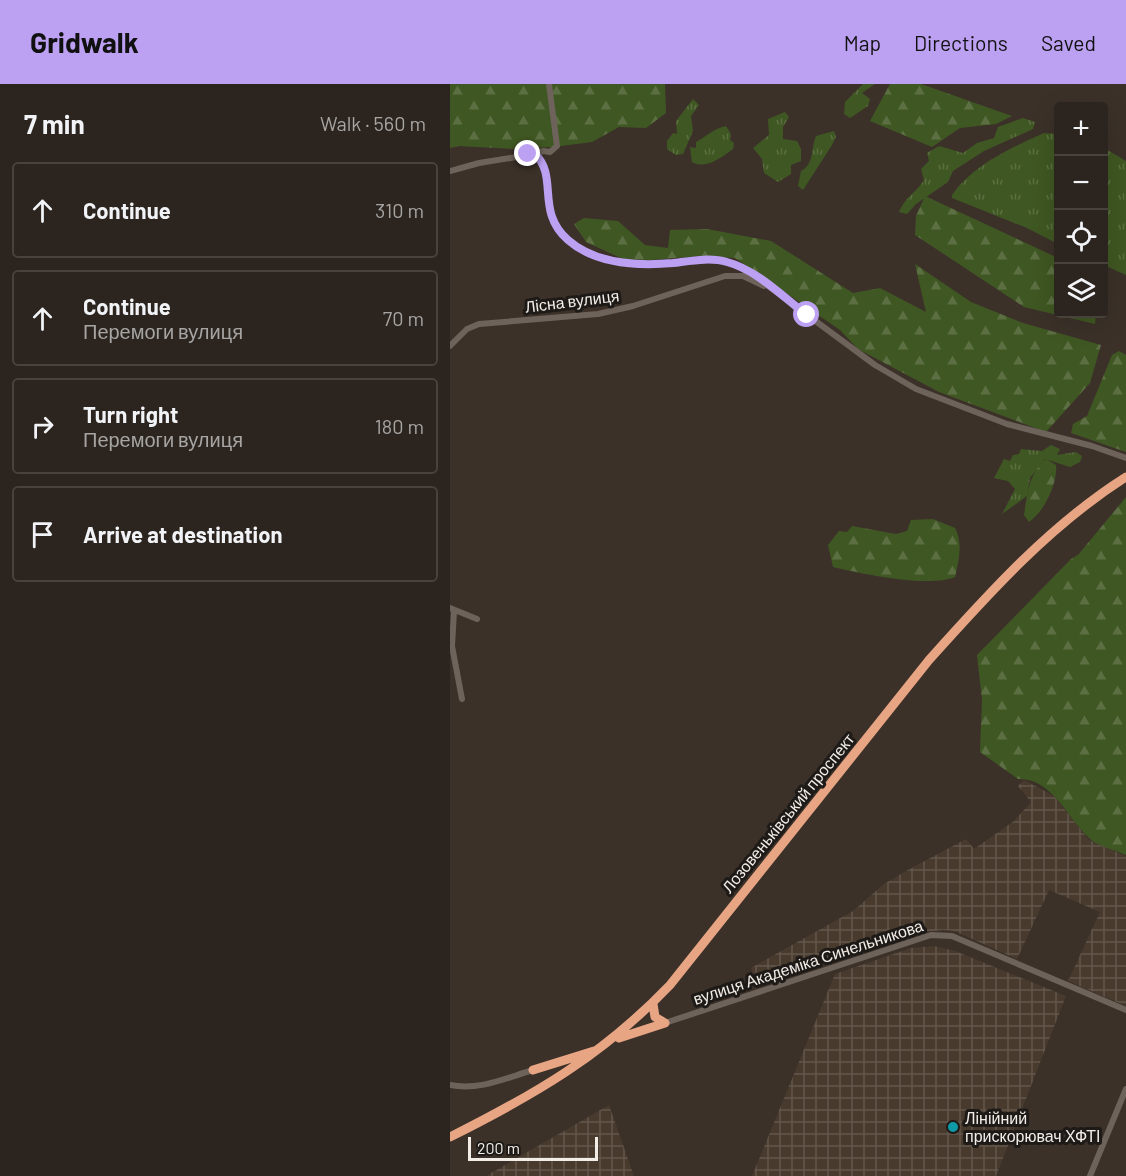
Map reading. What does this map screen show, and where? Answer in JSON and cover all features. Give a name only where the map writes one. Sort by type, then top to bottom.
[{"type":"highway","name":"Лозовеньківський проспект","points":[[450,1137],[556,1079],[602,1049],[653,1004],[929,660],[973,611],[1066,522],[1126,477]]},
{"type":"highway","points":[[653,1004],[656,1017],[665,1023]]},
{"type":"highway","points":[[643,1013],[655,1021],[665,1023]]},
{"type":"highway","points":[[615,1039],[665,1023]]},
{"type":"highway","points":[[533,1070],[602,1049]]},
{"type":"highway","points":[[533,1070],[546,1070],[556,1079]]},
{"type":"highway","points":[[533,1070],[541,1079],[536,1090]]},
{"type":"street","points":[[450,171],[479,163],[543,151],[550,152],[557,146],[549,84]]},
{"type":"street","points":[[535,154],[543,164],[549,215],[553,224],[579,248],[604,258],[624,262],[659,264],[697,260],[729,262],[749,272],[875,365],[916,389],[1007,424],[1126,458]]},
{"type":"street","name":"Лісна вулиця","points":[[450,346],[467,329],[478,324],[598,314],[633,306],[725,276],[743,276],[770,288]]},
{"type":"street","points":[[462,699],[452,646],[452,610],[477,620]]},
{"type":"street","name":"вулиця Академіка Синельникова","points":[[665,1023],[918,938],[942,935],[952,936],[1126,1010]]},
{"type":"street","points":[[450,1085],[467,1087],[484,1085],[533,1070]]},
{"type":"street","points":[[1090,1176],[1126,1089]]},
{"type":"shaded area","points":[[1024,780],[1054,796],[1089,840],[1126,856],[1126,1006],[1068,981],[1100,912],[1049,890],[1017,959],[954,931],[943,930],[917,933],[757,987],[751,968],[853,911],[884,884],[906,871],[966,839],[974,849],[1014,821],[1031,802],[1018,786]]},
{"type":"shaded area","points":[[934,946],[955,951],[1066,996],[996,1176],[752,1176],[835,974],[911,948]]},
{"type":"shaded area","points":[[609,1105],[634,1176],[486,1176]]},
{"type":"green space","points":[[450,84],[665,84],[666,113],[646,128],[619,127],[592,142],[514,149],[459,146],[450,148]]},
{"type":"green space","points":[[863,84],[875,84],[862,93],[870,99],[868,106],[850,118],[844,114],[845,102]]},
{"type":"green space","points":[[890,84],[921,84],[1012,116],[996,124],[960,128],[932,147],[870,121]]},
{"type":"green space","points":[[693,99],[699,105],[691,116],[693,131],[683,154],[676,155],[667,149],[667,141],[673,133],[677,134],[676,121]]},
{"type":"green space","points":[[785,112],[789,117],[783,127],[783,139],[797,141],[801,149],[801,161],[791,165],[791,174],[778,182],[764,173],[762,159],[753,148],[769,135],[768,119]]},
{"type":"green space","points":[[1023,118],[1035,122],[1033,129],[984,151],[953,171],[948,182],[916,204],[907,214],[899,212],[924,180],[921,169],[929,161],[927,153],[939,146],[963,153],[977,143],[994,138],[998,127]]},
{"type":"green space","points":[[726,126],[731,134],[730,140],[734,143],[733,149],[708,164],[692,162],[690,147],[696,148],[696,142]]},
{"type":"green space","points":[[834,131],[836,137],[832,145],[803,190],[798,186],[801,171],[808,165],[816,136]]},
{"type":"green space","points":[[1044,133],[1054,134],[1054,242],[1027,228],[952,198],[961,184],[971,175],[1006,151]]},
{"type":"green space","points":[[1108,150],[1126,161],[1126,275],[1108,267]]},
{"type":"green space","points":[[925,196],[1054,256],[1054,314],[1024,307],[915,235],[916,216]]},
{"type":"green space","points":[[584,218],[618,221],[645,245],[668,248],[670,230],[707,229],[771,241],[853,293],[880,288],[926,312],[915,264],[971,302],[1023,323],[1101,345],[1090,383],[1046,432],[939,392],[858,349],[840,330],[735,258],[700,256],[650,260],[623,259],[586,242],[574,224]]},
{"type":"green space","points":[[1070,318],[1096,318],[1095,324]]},
{"type":"green space","points":[[1119,351],[1126,355],[1126,452],[1071,433],[1073,424],[1087,416],[1112,355]]},
{"type":"green space","points":[[1051,445],[1060,449],[1057,455],[1076,452],[1082,456],[1080,462],[1070,467],[1045,459],[1030,478],[1027,496],[1002,514],[1015,489],[1008,481],[994,478],[1004,459],[1010,461],[1013,455],[1019,454],[1021,449],[1042,451]]},
{"type":"green space","points":[[1046,459],[1056,465],[1055,480],[1045,504],[1029,522],[1024,515],[1028,491],[1032,478]]},
{"type":"green space","points":[[1126,497],[1126,855],[1091,840],[1049,791],[1030,780],[1018,779],[980,752],[982,700],[977,655],[1071,559],[1078,555]]},
{"type":"green space","points":[[933,519],[955,528],[960,552],[955,577],[943,580],[913,581],[833,567],[828,545],[839,531],[847,532],[852,526],[896,534],[907,531],[911,520]]},
{"type":"place","name":"Лінійний прискорювач ХФТІ","points":[[953,1127]]},
{"type":"route","points":[[528,154],[535,154],[543,164],[549,215],[553,224],[568,241],[579,248],[604,258],[642,264],[697,260],[729,262],[749,272],[807,315]]}]
